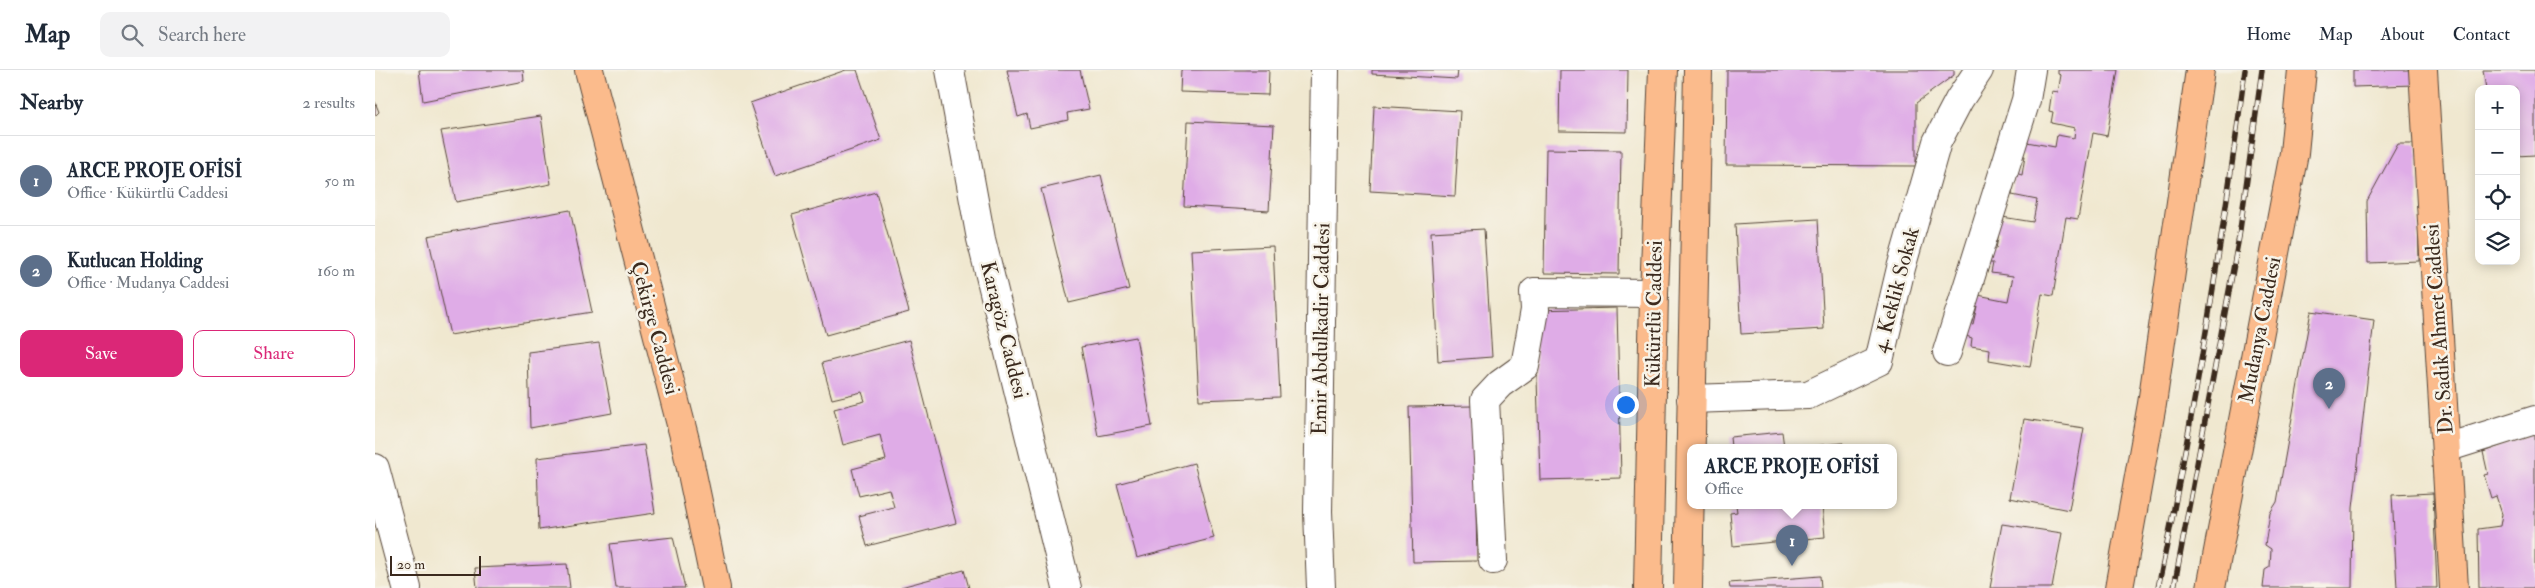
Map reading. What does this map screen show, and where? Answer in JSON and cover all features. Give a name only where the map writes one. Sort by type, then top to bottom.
[{"type":"main road","name":"Çekirge Caddesi","points":[[589,70],[685,440],[716,588]]},
{"type":"main road","name":"Kükürtlü Caddesi","points":[[1648,588],[1654,293],[1663,70]]},
{"type":"main road","name":"Kükürtlü Caddesi","points":[[1690,444],[1698,70]]},
{"type":"main road","points":[[2119,588],[2152,404],[2201,70]]},
{"type":"main road","name":"Mudanya Caddesi","points":[[2211,588],[2294,153],[2302,70]]},
{"type":"main road","name":"Dr. Sadık Ahmet Caddesi","points":[[2423,70],[2454,588]]},
{"type":"main road","name":"Kükürtlü Caddesi","points":[[1688,588],[1689,509]]},
{"type":"street","name":"Karagöz Caddesi","points":[[950,70],[981,239],[1067,588]]},
{"type":"street","name":"Emir Abdulkadir Caddesi","points":[[1321,588],[1318,512],[1325,70]]},
{"type":"street","name":"4. Keklik Sokak","points":[[1691,399],[1808,394],[1879,361],[1901,268],[1937,142],[1959,100],[1979,70]]},
{"type":"street","points":[[1947,352],[2025,100],[2031,70]]},
{"type":"street","points":[[1493,560],[1485,400],[1500,384],[1525,366],[1535,310],[1534,292],[1654,293]]},
{"type":"street","points":[[2446,448],[2535,420]]},
{"type":"street","points":[[375,468],[407,588]]},
{"type":"building","points":[[419,70],[523,70],[524,81],[423,101]]},
{"type":"building","points":[[846,70],[857,70],[881,140],[775,176],[750,103]]},
{"type":"building","points":[[1007,70],[1080,70],[1089,109],[1067,113],[1068,120],[1030,128],[1027,114],[1018,117]]},
{"type":"building","points":[[1181,70],[1269,70],[1268,95],[1180,92]]},
{"type":"building","points":[[1372,70],[1458,70],[1457,79],[1372,74]]},
{"type":"building","points":[[1560,70],[1628,70],[1627,132],[1559,131]]},
{"type":"building","points":[[1727,70],[1954,70],[1954,75],[1916,103],[1916,166],[1726,165]]},
{"type":"building","points":[[2058,70],[2118,70],[2107,136],[2093,133],[2078,219],[2066,217],[2053,296],[2042,294],[2030,367],[1989,360],[1990,349],[1971,346],[1972,338],[1966,336],[1968,323],[1973,324],[1977,306],[1971,305],[1973,294],[2008,301],[2013,276],[1991,273],[1993,263],[1989,263],[1991,247],[1996,249],[1999,232],[1993,230],[1996,216],[2033,222],[2037,200],[2012,195],[2015,173],[2022,175],[2025,156],[2019,155],[2021,141],[2055,147],[2057,135],[2074,138],[2075,128],[2051,123],[2053,112],[2049,111],[2052,91],[2058,92],[2061,75],[2058,74]]},
{"type":"building","points":[[2353,70],[2413,70],[2414,85],[2353,87]]},
{"type":"building","points":[[2483,70],[2535,70],[2535,155],[2520,156],[2520,85],[2485,85]]},
{"type":"building","points":[[375,102],[379,112],[375,116]]},
{"type":"building","points":[[1374,106],[1460,111],[1455,196],[1370,191]]},
{"type":"building","points":[[541,116],[551,184],[456,202],[441,131]]},
{"type":"building","points":[[1188,121],[1274,125],[1269,211],[1184,206]]},
{"type":"building","points":[[2398,144],[2417,144],[2419,261],[2368,263],[2367,201]]},
{"type":"building","points":[[1546,149],[1621,150],[1619,274],[1544,273]]},
{"type":"building","points":[[1101,175],[1129,289],[1069,303],[1041,189]]},
{"type":"building","points":[[876,192],[909,312],[826,335],[792,215]]},
{"type":"building","points":[[570,210],[592,312],[450,335],[428,236]]},
{"type":"building","points":[[1818,219],[1824,329],[1741,334],[1735,224]]},
{"type":"building","points":[[1484,229],[1492,357],[1438,361],[1431,232]]},
{"type":"building","points":[[1273,246],[1280,397],[1199,400],[1191,250]]},
{"type":"building","points":[[1617,308],[1621,478],[1540,480],[1535,310]]},
{"type":"building","points":[[2311,311],[2374,320],[2353,508],[2352,588],[2263,588],[2265,570],[2270,567],[2271,549],[2265,545],[2270,513],[2277,502]]},
{"type":"building","points":[[1136,337],[1152,426],[1098,436],[1081,347]]},
{"type":"building","points":[[909,340],[956,523],[867,546],[859,516],[894,507],[889,489],[859,496],[852,469],[886,460],[880,435],[843,445],[834,409],[865,401],[862,392],[832,399],[822,363]]},
{"type":"building","points":[[599,343],[612,413],[530,428],[528,352]]},
{"type":"building","points":[[1474,406],[1477,561],[1413,562],[1409,407]]},
{"type":"building","points":[[2024,419],[2084,428],[2069,510],[2010,498]]},
{"type":"building","points":[[1782,432],[1784,444],[1731,444],[1730,437]]},
{"type":"building","points":[[2535,433],[2535,588],[2479,588],[2478,529],[2500,526],[2502,514],[2496,496],[2491,498],[2484,475],[2488,474],[2483,452]]},
{"type":"building","points":[[644,445],[655,513],[539,530],[537,458]]},
{"type":"building","points":[[1194,463],[1214,538],[1137,558],[1117,484]]},
{"type":"building","points":[[2433,493],[2437,588],[2397,588],[2392,495]]},
{"type":"building","points":[[1737,509],[1822,509],[1825,537],[1733,546],[1730,513],[1737,512]]},
{"type":"building","points":[[2002,524],[2062,533],[2052,588],[1990,588]]},
{"type":"building","points":[[673,537],[685,588],[616,588],[610,544]]},
{"type":"building","points":[[567,564],[570,588],[477,588],[475,568]]},
{"type":"building","points":[[964,570],[969,588],[901,587]]},
{"type":"building","points":[[1820,576],[1821,588],[1730,588],[1729,583]]},
{"type":"railway","points":[[2158,588],[2184,459],[2206,330],[2245,70]]},
{"type":"railway","points":[[2174,588],[2239,237],[2262,70]]},
{"type":"place","name":"Kutlucan Holding","points":[[2329,409]]},
{"type":"place","name":"ARCE PROJE OFİSİ","points":[[1792,566]]}]
